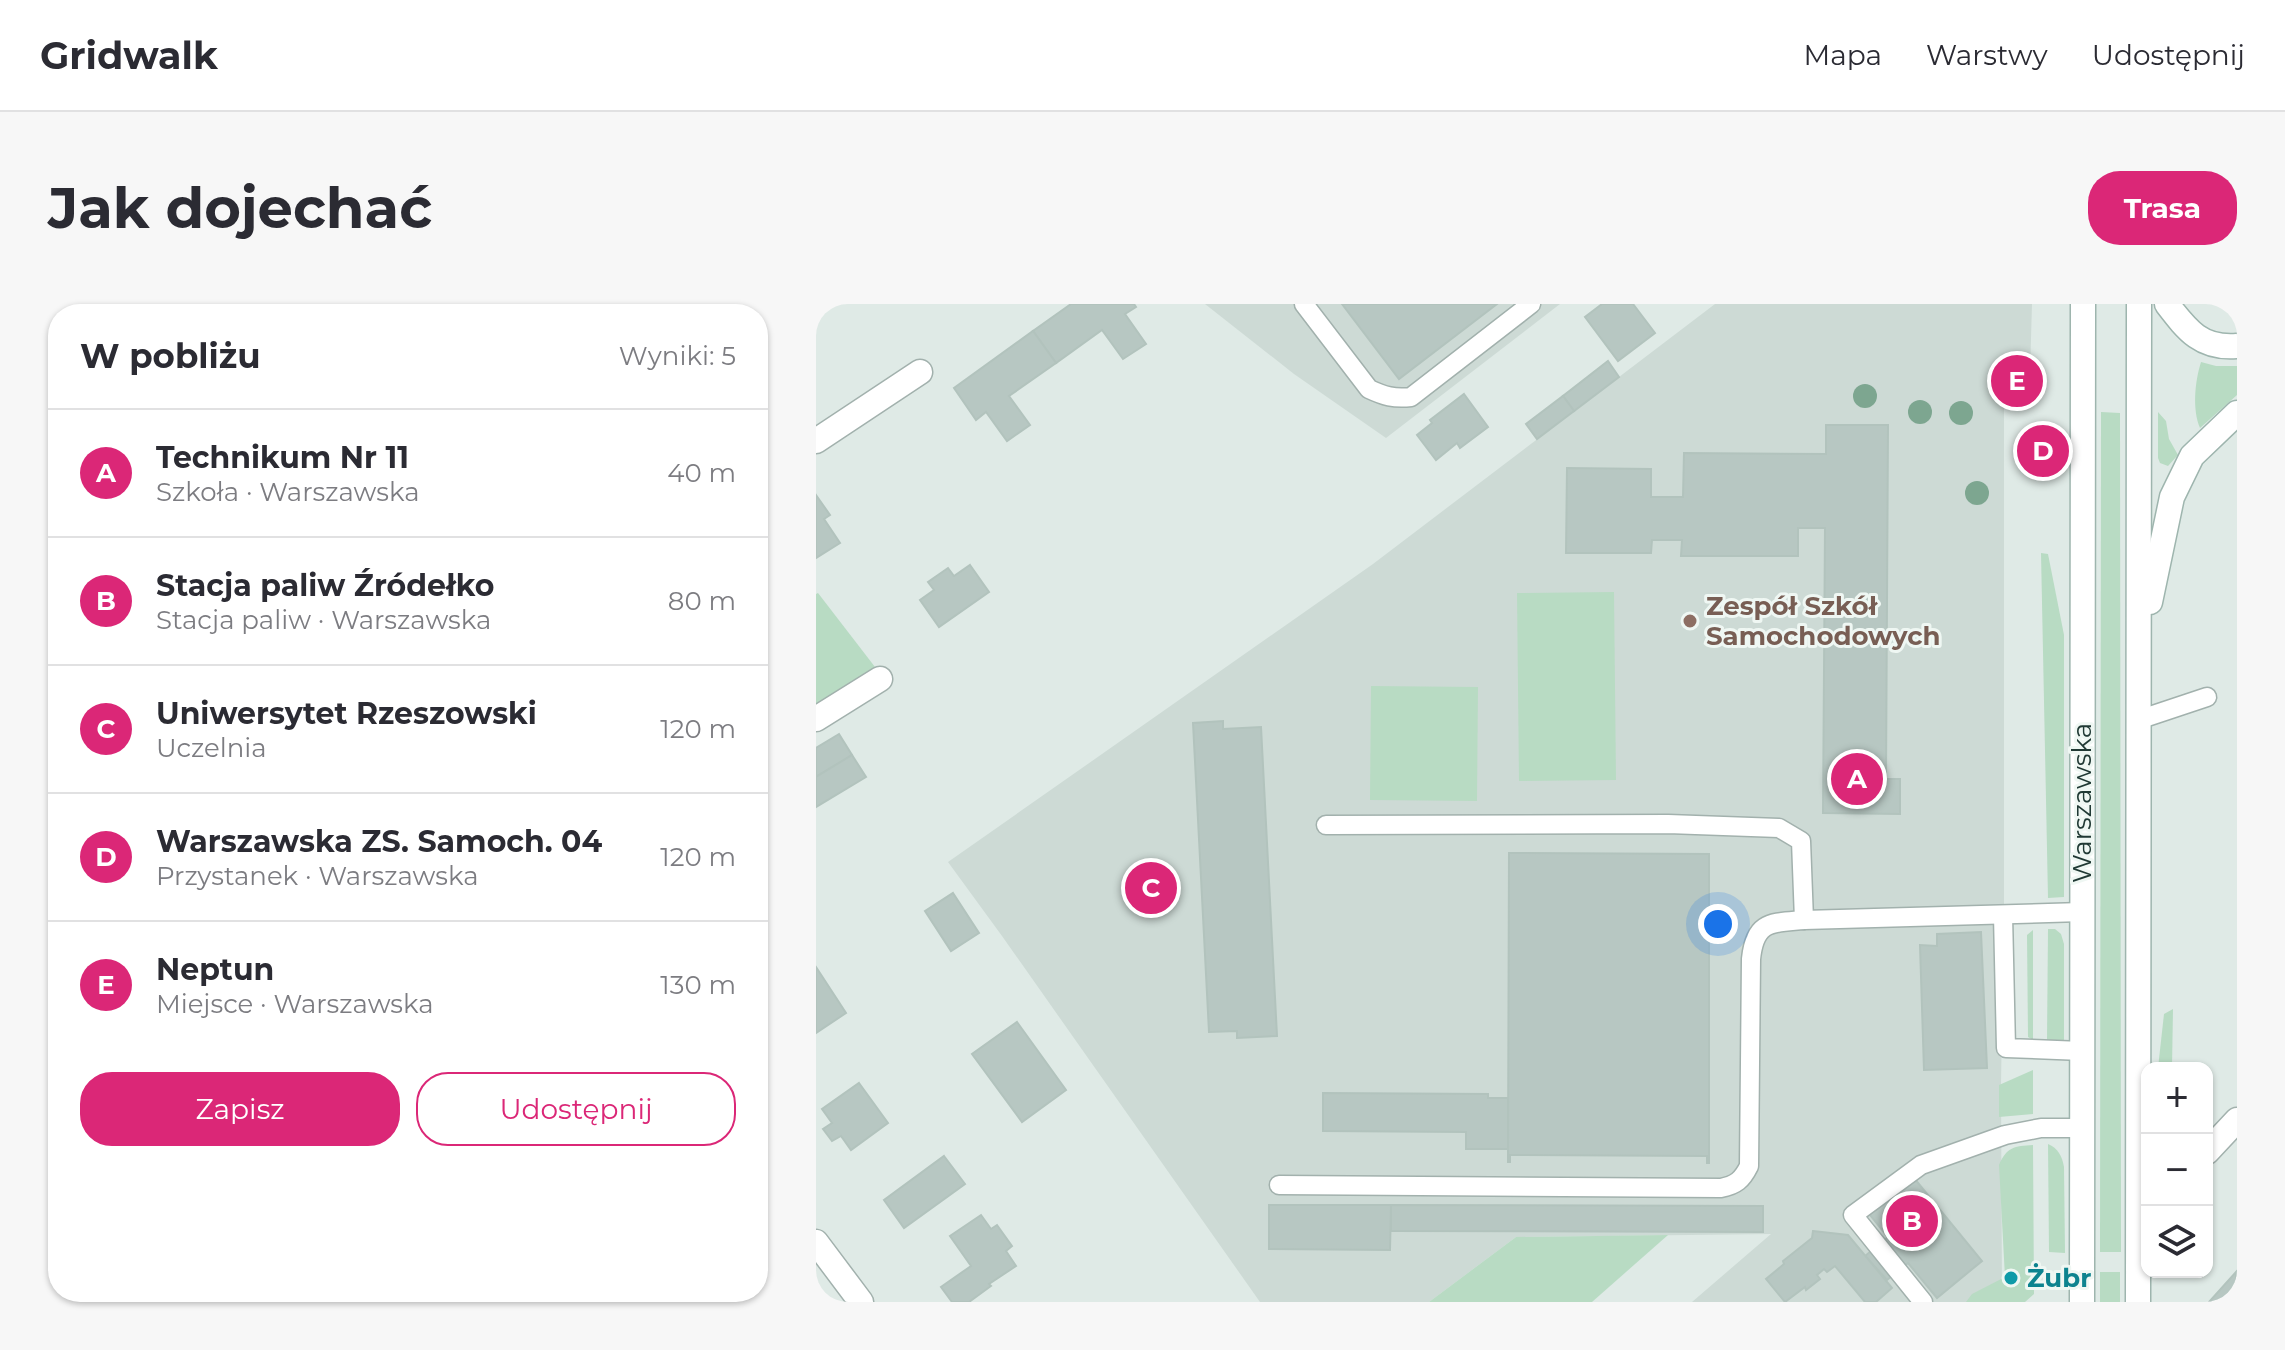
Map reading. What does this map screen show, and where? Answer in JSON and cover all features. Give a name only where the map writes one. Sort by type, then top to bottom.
[{"type":"main road","name":"Warszawska","points":[[2082,1302],[2083,304]]},
{"type":"main road","points":[[2139,304],[2142,1134]]},
{"type":"main road","points":[[2167,304],[2200,340],[2227,347],[2237,346]]},
{"type":"main road","points":[[816,441],[920,372]]},
{"type":"main road","points":[[2139,659],[2172,497],[2192,456],[2237,413]]},
{"type":"main road","points":[[816,719],[880,679]]},
{"type":"main road","points":[[2213,1146],[2237,1120]]},
{"type":"main road","points":[[2138,1302],[2141,1200]]},
{"type":"main road","points":[[816,1242],[861,1302]]},
{"type":"lane","points":[[1304,304],[1369,389],[1384,397],[1399,399],[1411,397],[1531,304]]},
{"type":"lane","points":[[2138,720],[2207,697]]},
{"type":"lane","points":[[1326,825],[1668,824],[1779,828],[1801,841],[1804,920]]},
{"type":"lane","points":[[1279,1185],[1721,1188],[1735,1185],[1744,1177],[1749,1166],[1751,959],[1754,942],[1760,931],[1770,923],[2082,912]]},
{"type":"lane","points":[[2003,915],[2006,1048],[2082,1051]]},
{"type":"lane","points":[[1923,1302],[1853,1215],[1921,1165],[2005,1135],[2041,1128],[2082,1128]]},
{"type":"shaded area","points":[[1205,304],[1560,304],[1386,438],[1294,374]]},
{"type":"shaded area","points":[[1715,304],[2032,304],[2030,373],[2004,373],[2002,1302],[1692,1302],[1771,1234],[1516,1237],[1429,1302],[1260,1302],[948,862],[1373,564]]},
{"type":"green space","points":[[2201,362],[2237,366],[2237,395],[2200,428],[2195,395]]},
{"type":"green space","points":[[2101,412],[2120,413],[2121,1252],[2100,1252]]},
{"type":"green space","points":[[2158,412],[2166,421],[2169,439],[2178,455],[2168,466],[2160,463],[2158,458]]},
{"type":"green space","points":[[2041,553],[2048,554],[2064,635],[2064,897],[2048,898]]},
{"type":"green space","points":[[1614,592],[1616,780],[1519,781],[1517,593]]},
{"type":"green space","points":[[816,594],[875,667],[816,704]]},
{"type":"green space","points":[[1371,686],[1478,687],[1477,801],[1370,800]]},
{"type":"green space","points":[[2048,929],[2055,929],[2061,934],[2064,944],[2064,1040],[2047,1040]]},
{"type":"green space","points":[[2033,930],[2033,1040],[2028,1037],[2027,935]]},
{"type":"green space","points":[[2173,1009],[2172,1062],[2159,1062],[2164,1014]]},
{"type":"green space","points":[[2033,1070],[2033,1114],[1999,1117],[1999,1085]]},
{"type":"green space","points":[[2048,1144],[2059,1153],[2064,1167],[2065,1253],[2049,1252]]},
{"type":"green space","points":[[2033,1145],[2034,1294],[2025,1302],[1966,1302],[1972,1294],[2005,1277],[1999,1165],[2012,1149]]},
{"type":"green space","points":[[1668,1235],[1592,1302],[1429,1302],[1516,1237]]},
{"type":"green space","points":[[2100,1272],[2120,1272],[2120,1302],[2100,1302]]},
{"type":"building","points":[[1071,304],[1134,304],[1136,307],[1125,314],[1146,344],[1123,359],[1102,330],[1056,363],[1033,331]]},
{"type":"building","points":[[1342,304],[1497,304],[1399,379]]},
{"type":"building","points":[[1602,304],[1633,304],[1655,333],[1618,361],[1585,317]]},
{"type":"building","points":[[1033,331],[1056,363],[1009,396],[1030,425],[1007,441],[986,412],[976,420],[954,388]]},
{"type":"building","points":[[1608,361],[1619,377],[1574,411],[1563,396]]},
{"type":"building","points":[[1464,394],[1488,427],[1460,448],[1457,443],[1436,460],[1417,435],[1432,423],[1430,420]]},
{"type":"building","points":[[1563,396],[1574,411],[1537,439],[1526,424]]},
{"type":"building","points":[[1826,425],[1888,425],[1886,779],[1900,779],[1900,814],[1823,813],[1825,528],[1798,528],[1798,556],[1681,556],[1682,540],[1652,540],[1651,553],[1566,553],[1567,468],[1651,469],[1651,497],[1683,497],[1684,453],[1826,454]]},
{"type":"building","points":[[816,495],[830,515],[824,519],[840,543],[816,558]]},
{"type":"building","points":[[970,565],[989,592],[939,627],[920,600],[934,590],[928,582],[948,568],[954,576]]},
{"type":"building","points":[[1223,721],[1223,729],[1261,727],[1277,1036],[1237,1038],[1237,1031],[1209,1032],[1193,723]]},
{"type":"building","points":[[839,734],[852,755],[816,777],[816,748]]},
{"type":"building","points":[[852,755],[866,777],[816,807],[816,777]]},
{"type":"building","points":[[1509,853],[1709,854],[1709,1163],[1707,1156],[1510,1155],[1508,1162]]},
{"type":"building","points":[[953,893],[979,933],[951,951],[925,911]]},
{"type":"building","points":[[1981,932],[1987,1068],[1924,1070],[1920,945],[1937,946],[1937,934]]},
{"type":"building","points":[[816,967],[846,1013],[816,1033]]},
{"type":"building","points":[[1017,1022],[1066,1090],[1022,1122],[972,1054]]},
{"type":"building","points":[[859,1083],[888,1123],[851,1150],[841,1136],[832,1141],[823,1129],[832,1123],[822,1109]]},
{"type":"building","points":[[1323,1093],[1488,1094],[1488,1098],[1508,1098],[1508,1149],[1466,1149],[1466,1132],[1323,1131]]},
{"type":"building","points":[[944,1156],[965,1184],[904,1228],[884,1200]]},
{"type":"building","points":[[1905,1167],[1982,1261],[1937,1298],[1908,1263],[1887,1280],[1865,1256],[1888,1237],[1861,1204]]},
{"type":"building","points":[[1269,1205],[1391,1205],[1390,1250],[1269,1249]]},
{"type":"building","points":[[1391,1205],[1763,1206],[1763,1232],[1391,1231]]},
{"type":"building","points":[[981,1215],[991,1229],[997,1225],[1012,1246],[1006,1251],[1016,1266],[969,1302],[952,1302],[941,1287],[971,1266],[950,1236]]},
{"type":"building","points":[[1813,1231],[1848,1235],[1892,1288],[1876,1302],[1865,1302],[1835,1266],[1827,1272],[1824,1269],[1817,1275],[1820,1279],[1785,1302],[1766,1279],[1812,1238]]},
{"type":"building","points":[[2236,1272],[2237,1302],[2209,1302]]},
{"type":"place","name":"Neptun","points":[[2017,381]]},
{"type":"place","name":"Warszawska ZS. Samoch. 04","points":[[2043,451]]},
{"type":"place","name":"Zespół Szkół Samochodowych","points":[[1690,621]]},
{"type":"place","name":"Technikum Nr 11","points":[[1857,779]]},
{"type":"place","name":"Uniwersytet Rzeszowski","points":[[1151,888]]},
{"type":"place","name":"Stacja paliw Źródełko","points":[[1912,1221]]},
{"type":"place","name":"Żubr","points":[[2011,1278]]}]
